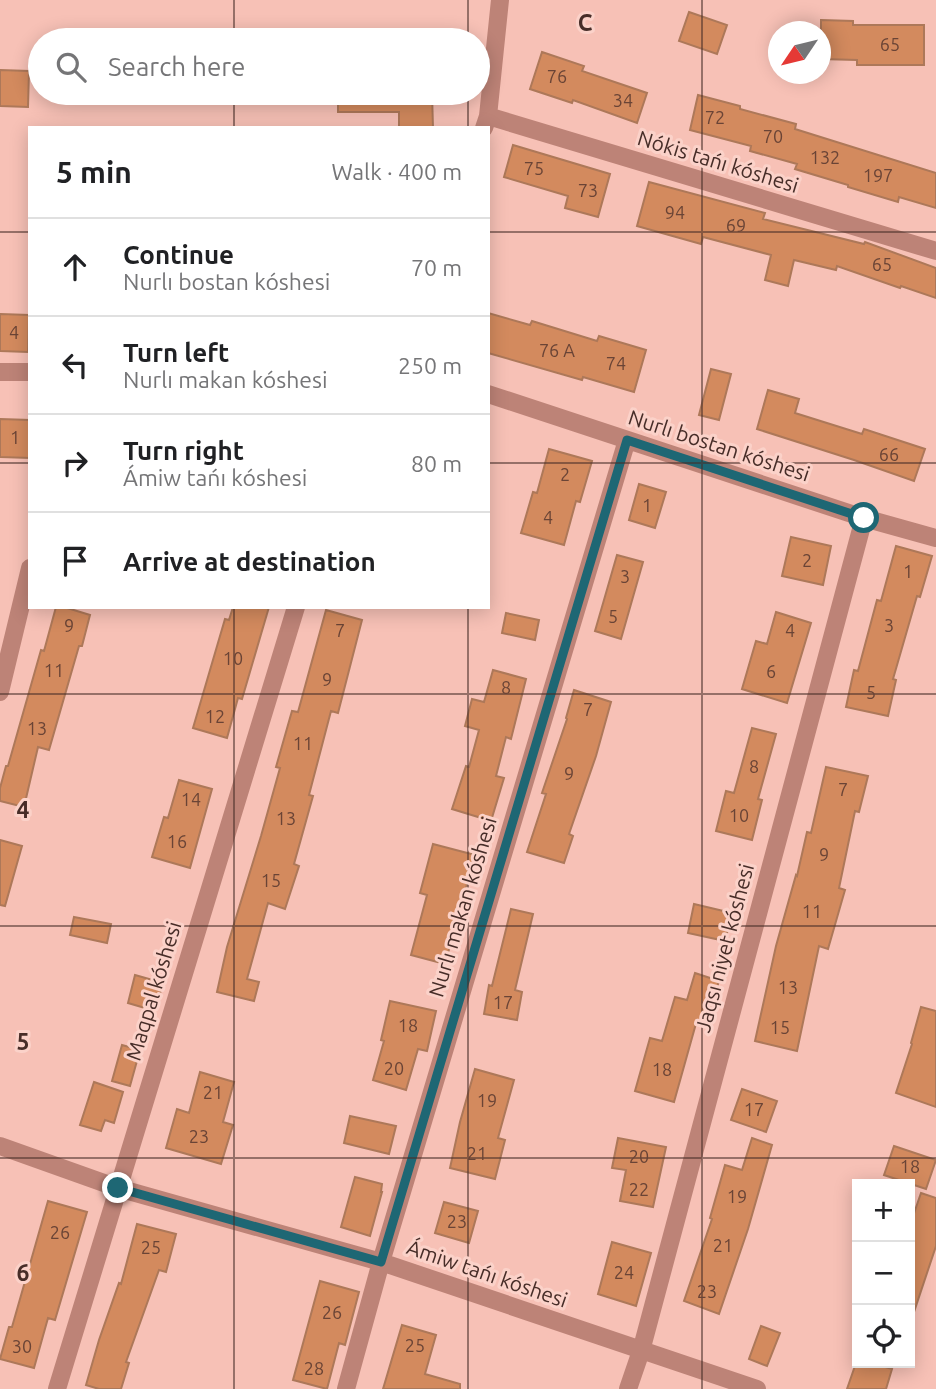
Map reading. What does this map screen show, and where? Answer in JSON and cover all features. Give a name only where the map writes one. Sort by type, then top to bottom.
[{"type":"street","points":[[490,87],[500,0]]},
{"type":"street","name":"Nókis tańı kóshesi","points":[[486,122],[936,251]]},
{"type":"street","points":[[0,372],[28,372]]},
{"type":"street","name":"Nurlı bostan kóshesi","points":[[490,395],[864,518],[936,538]]},
{"type":"street","name":"Nurlı makan kóshesi","points":[[346,1389],[381,1262],[627,440]]},
{"type":"street","name":"Jaqsı niyet kóshesi","points":[[628,1389],[641,1350],[864,518]]},
{"type":"street","points":[[0,692],[28,576]]},
{"type":"street","name":"Maqpal kóshesi","points":[[57,1389],[295,609]]},
{"type":"street","name":"Ámiw tańı kóshesi","points":[[0,1146],[118,1188],[381,1262],[757,1389]]},
{"type":"building","points":[[689,12],[727,25],[717,54],[679,41]]},
{"type":"building","points":[[821,20],[853,21],[853,25],[924,25],[924,65],[857,65],[857,60],[831,59],[831,21]]},
{"type":"building","points":[[542,52],[584,66],[582,71],[647,93],[637,123],[573,100],[572,103],[530,89]]},
{"type":"building","points":[[0,70],[28,71],[28,107],[0,106]]},
{"type":"building","points":[[698,95],[796,124],[795,129],[936,173],[936,208],[899,197],[898,202],[848,187],[795,169],[797,164],[750,151],[751,146],[690,130]]},
{"type":"building","points":[[338,105],[432,105],[433,126],[399,126],[399,112],[338,112]]},
{"type":"building","points":[[513,145],[610,174],[598,217],[565,208],[568,196],[504,177]]},
{"type":"building","points":[[649,182],[765,213],[763,219],[864,244],[865,242],[936,268],[936,298],[837,266],[836,270],[794,260],[788,286],[765,280],[771,255],[703,237],[701,244],[637,226]]},
{"type":"building","points":[[0,314],[28,315],[28,352],[0,351]]},
{"type":"building","points":[[490,314],[530,325],[532,321],[597,341],[599,336],[646,350],[634,392],[583,377],[582,380],[490,354]]},
{"type":"building","points":[[711,369],[731,374],[719,420],[699,415]]},
{"type":"building","points":[[768,390],[799,399],[795,413],[862,434],[864,429],[925,449],[914,481],[757,429]]},
{"type":"building","points":[[0,419],[28,420],[28,458],[0,457]]},
{"type":"building","points":[[549,449],[592,461],[580,502],[576,501],[564,545],[521,533],[533,492],[537,493]]},
{"type":"building","points":[[639,484],[666,492],[655,528],[629,520]]},
{"type":"building","points":[[791,537],[831,546],[823,585],[782,576]]},
{"type":"building","points":[[896,546],[932,556],[920,597],[917,596],[893,679],[896,680],[888,716],[846,707],[854,670],[858,671],[877,600],[881,601]]},
{"type":"building","points":[[617,555],[643,562],[621,639],[595,631]]},
{"type":"building","points":[[55,609],[70,609],[90,615],[49,750],[38,747],[24,807],[0,801],[0,788],[41,650],[44,651]]},
{"type":"building","points":[[232,609],[268,609],[242,699],[238,698],[227,738],[193,728],[225,619],[229,620]]},
{"type":"building","points":[[326,610],[362,620],[338,713],[331,711],[309,795],[313,796],[294,864],[299,866],[285,909],[268,903],[247,979],[259,982],[254,1001],[217,992],[227,947],[280,768],[276,767],[292,711],[298,712]]},
{"type":"building","points":[[776,612],[811,623],[787,703],[742,689],[756,641],[767,644]]},
{"type":"building","points":[[506,613],[539,620],[535,640],[502,633]]},
{"type":"building","points":[[493,670],[526,679],[511,739],[506,737],[496,776],[504,778],[491,821],[452,809],[466,766],[469,767],[479,730],[465,726],[472,699],[484,702]]},
{"type":"building","points":[[574,690],[611,702],[569,834],[573,836],[564,863],[527,852]]},
{"type":"building","points":[[752,728],[776,734],[758,799],[762,800],[752,840],[716,831],[726,791],[734,793]]},
{"type":"building","points":[[826,767],[868,776],[859,812],[855,811],[839,888],[845,890],[828,949],[819,946],[797,1051],[755,1041],[776,946],[807,832],[811,833]]},
{"type":"building","points":[[179,780],[212,789],[190,868],[152,857],[164,817],[168,818]]},
{"type":"building","points":[[0,840],[22,846],[5,906],[0,905]]},
{"type":"building","points":[[433,844],[475,855],[445,964],[411,955],[427,895],[420,893]]},
{"type":"building","points":[[694,904],[732,913],[725,941],[688,933]]},
{"type":"building","points":[[511,909],[533,914],[515,990],[522,992],[517,1020],[484,1014],[489,985],[492,986]]},
{"type":"building","points":[[74,917],[111,924],[107,943],[70,935]]},
{"type":"building","points":[[695,973],[719,981],[707,1023],[697,1020],[674,1102],[635,1091],[650,1038],[662,1041],[675,997],[687,1000]]},
{"type":"building","points":[[135,975],[163,983],[155,1011],[128,1003]]},
{"type":"building","points":[[390,1001],[436,1011],[427,1051],[418,1049],[406,1090],[373,1080],[384,1041],[381,1040]]},
{"type":"building","points":[[921,1007],[936,1011],[936,1107],[896,1093]]},
{"type":"building","points":[[122,1045],[140,1050],[130,1086],[112,1081]]},
{"type":"building","points":[[475,1069],[514,1080],[498,1138],[505,1140],[495,1179],[450,1168]]},
{"type":"building","points":[[200,1072],[234,1082],[223,1122],[233,1125],[221,1164],[166,1148],[177,1109],[189,1113]]},
{"type":"building","points":[[94,1082],[123,1092],[114,1123],[105,1120],[101,1131],[80,1125]]},
{"type":"building","points":[[742,1089],[777,1101],[766,1132],[731,1120]]},
{"type":"building","points":[[350,1116],[396,1126],[389,1154],[344,1143]]},
{"type":"building","points":[[618,1138],[666,1147],[653,1207],[620,1201],[626,1170],[612,1168]]},
{"type":"building","points":[[752,1138],[772,1145],[748,1229],[719,1314],[684,1301],[712,1219],[710,1218],[725,1165],[742,1170]]},
{"type":"building","points":[[894,1146],[936,1160],[926,1189],[915,1185],[915,1179],[896,1179],[884,1175]]},
{"type":"building","points":[[355,1177],[382,1184],[370,1236],[341,1227]]},
{"type":"building","points":[[921,1193],[936,1198],[936,1246],[915,1309],[915,1242],[915,1210]]},
{"type":"building","points":[[48,1201],[87,1212],[55,1320],[48,1318],[34,1368],[0,1359],[9,1327],[12,1327]]},
{"type":"building","points":[[444,1202],[478,1211],[469,1243],[435,1233]]},
{"type":"building","points":[[137,1224],[176,1234],[166,1272],[159,1270],[126,1362],[129,1363],[121,1389],[99,1389],[86,1385],[99,1340],[119,1283],[121,1284]]},
{"type":"building","points":[[612,1242],[651,1253],[636,1306],[598,1294]]},
{"type":"building","points":[[320,1281],[359,1292],[345,1345],[339,1343],[327,1389],[293,1380]]},
{"type":"building","points":[[402,1325],[436,1335],[425,1374],[460,1384],[460,1389],[383,1389]]},
{"type":"building","points":[[761,1326],[780,1333],[767,1366],[749,1359]]},
{"type":"building","points":[[854,1368],[892,1369],[886,1389],[847,1389]]},
{"type":"route","points":[[118,1188],[381,1262],[627,440],[864,518]]}]
